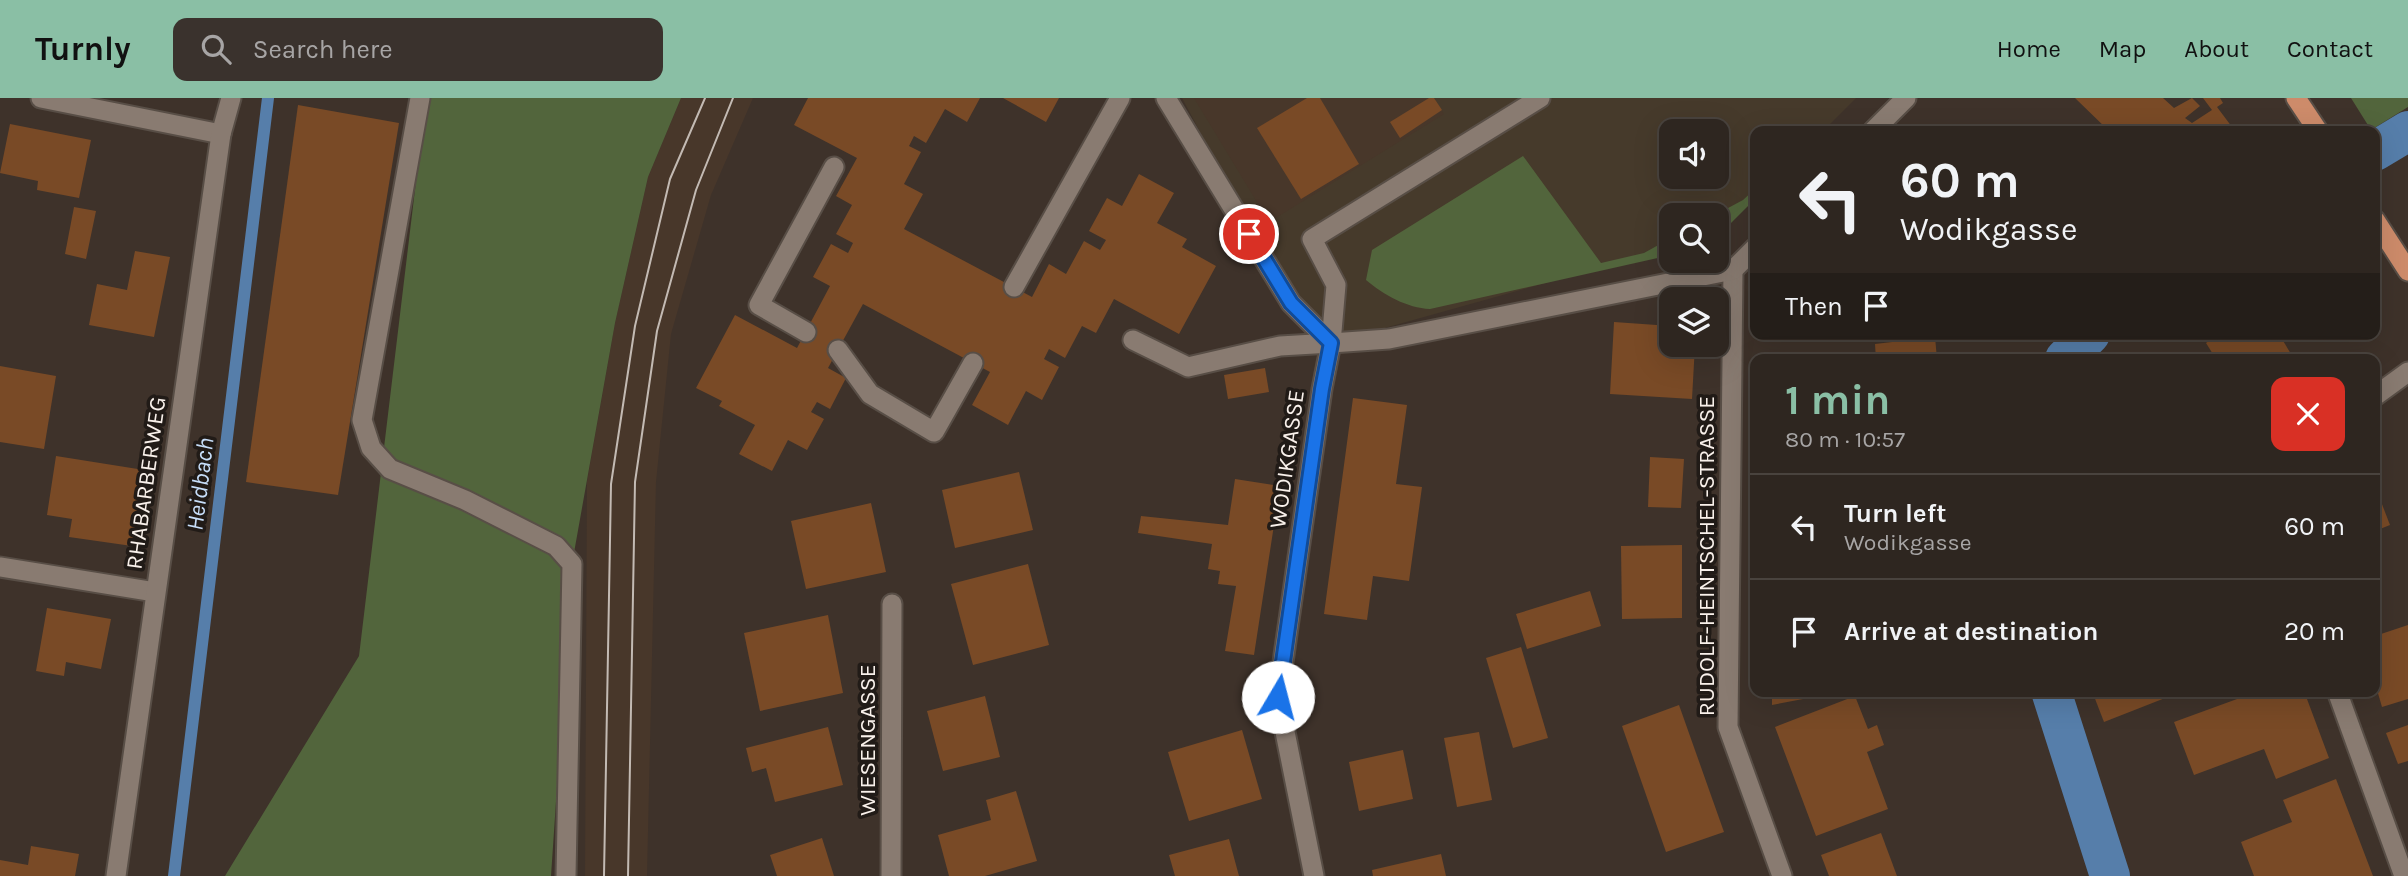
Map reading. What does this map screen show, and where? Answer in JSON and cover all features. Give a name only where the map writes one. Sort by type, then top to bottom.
[{"type":"main road","points":[[2299,102],[2315,126]]},
{"type":"main road","points":[[2380,228],[2408,271]]},
{"type":"street","points":[[40,98],[220,134]]},
{"type":"street","name":"RHABARBERWEG","points":[[116,876],[220,134],[231,98]]},
{"type":"street","points":[[420,98],[362,420],[371,448],[390,469],[465,500],[556,546],[572,564],[566,876]]},
{"type":"street","points":[[1014,288],[1120,98]]},
{"type":"street","points":[[1166,98],[1291,303],[1331,343]]},
{"type":"street","name":"WODIKGASSE","points":[[1314,876],[1278,697],[1331,343],[1336,285],[1312,239],[1541,98]]},
{"type":"street","points":[[1878,126],[1906,98]]},
{"type":"street","points":[[806,332],[759,305],[834,167]]},
{"type":"street","points":[[1133,340],[1188,367],[1280,346],[1389,339],[1732,270],[1750,253]]},
{"type":"street","name":"RUDOLF-HEINTSCHEL-STRASSE","points":[[1732,270],[1728,727],[1782,876]]},
{"type":"street","points":[[838,349],[870,394],[934,432],[973,363]]},
{"type":"street","points":[[2380,392],[2408,372]]},
{"type":"street","points":[[0,567],[155,592]]},
{"type":"street","name":"WIESENGASSE","points":[[891,876],[892,604]]},
{"type":"street","points":[[2339,697],[2404,876]]},
{"type":"shaded area","points":[[681,98],[753,98],[711,195],[671,334],[656,482],[647,876],[585,876],[587,481],[615,323],[648,177]]},
{"type":"shaded area","points":[[1182,98],[1856,98],[1828,126],[1750,126],[1750,201],[1729,210],[1729,203],[1659,203],[1659,251],[1331,343],[1291,303]]},
{"type":"shaded area","points":[[1194,98],[1434,98],[1444,114],[1269,222]]},
{"type":"green space","points":[[426,98],[681,98],[648,177],[615,323],[572,564],[551,876],[225,876],[359,656]]},
{"type":"green space","points":[[2351,98],[2408,98],[2408,107],[2377,126],[2368,126]]},
{"type":"green space","points":[[1523,156],[1601,263],[1644,253],[1659,245],[1659,258],[1430,309],[1396,300],[1366,280],[1372,250]]},
{"type":"green space","points":[[1750,194],[1750,204],[1729,225],[1729,208]]},
{"type":"building","points":[[808,98],[980,98],[967,122],[945,109],[926,143],[914,136],[909,146],[921,152],[904,184],[923,194],[904,229],[1032,297],[1049,264],[1066,274],[1084,241],[1100,250],[1106,240],[1089,231],[1107,198],[1122,206],[1139,174],[1174,193],[1157,223],[1187,239],[1182,247],[1216,266],[1179,334],[1114,299],[1096,333],[1082,326],[1065,358],[1049,349],[1044,359],[1059,367],[1042,400],[1026,391],[1008,425],[972,405],[990,372],[863,304],[828,368],[846,378],[830,409],[817,402],[811,412],[824,419],[807,450],[788,440],[772,471],[739,454],[755,425],[719,406],[722,401],[696,388],[735,315],[797,348],[830,286],[813,277],[831,244],[848,253],[853,243],[836,234],[852,205],[836,196],[857,158],[794,125]]},
{"type":"building","points":[[1003,98],[1059,98],[1046,122]]},
{"type":"building","points":[[1307,98],[1320,98],[1359,164],[1301,199],[1257,128]]},
{"type":"building","points":[[1429,98],[1434,98],[1442,110],[1400,138],[1390,122]]},
{"type":"building","points":[[2075,98],[2163,98],[2174,108],[2192,98],[2200,106],[2185,118],[2192,123],[2212,110],[2203,98],[2220,98],[2223,103],[2217,107],[2231,126],[2104,126]]},
{"type":"building","points":[[298,105],[399,123],[338,495],[246,482]]},
{"type":"building","points":[[10,124],[91,140],[79,198],[37,190],[38,181],[0,173]]},
{"type":"building","points":[[74,207],[96,211],[86,259],[65,254]]},
{"type":"building","points":[[135,251],[170,257],[154,337],[89,325],[97,284],[127,290]]},
{"type":"building","points":[[1614,322],[1659,325],[1659,357],[1694,357],[1692,399],[1610,394]]},
{"type":"building","points":[[1935,340],[1937,354],[1876,354],[1875,344]]},
{"type":"building","points":[[2210,340],[2283,340],[2291,354],[2213,354],[2206,343]]},
{"type":"building","points":[[0,366],[56,376],[44,449],[0,442]]},
{"type":"building","points":[[1265,368],[1269,392],[1228,399],[1224,375]]},
{"type":"building","points":[[1353,398],[1407,405],[1396,484],[1422,487],[1409,581],[1373,576],[1367,620],[1324,614]]},
{"type":"building","points":[[56,456],[144,470],[132,546],[69,537],[72,519],[47,515]]},
{"type":"building","points":[[1650,457],[1684,459],[1681,508],[1648,507]]},
{"type":"building","points":[[1019,472],[1033,530],[955,548],[942,490]]},
{"type":"building","points":[[1235,479],[1280,486],[1254,655],[1225,651],[1236,586],[1218,584],[1220,571],[1208,569],[1212,544],[1138,533],[1141,516],[1228,525]]},
{"type":"building","points":[[2380,499],[2390,525],[2380,529]]},
{"type":"building","points":[[871,503],[886,572],[806,589],[791,521]]},
{"type":"building","points":[[1682,545],[1682,618],[1622,619],[1621,546]]},
{"type":"building","points":[[1028,564],[1049,645],[973,665],[951,584]]},
{"type":"building","points":[[1590,591],[1601,626],[1527,649],[1516,614]]},
{"type":"building","points":[[47,608],[111,619],[101,669],[66,662],[64,676],[36,671]]},
{"type":"building","points":[[828,615],[843,693],[760,711],[744,633]]},
{"type":"building","points":[[2408,625],[2408,699],[2382,707],[2379,697],[2380,634]]},
{"type":"building","points":[[1521,647],[1548,738],[1513,748],[1486,658]]},
{"type":"building","points":[[985,696],[1000,757],[943,771],[927,711]]},
{"type":"building","points":[[1772,697],[1814,697],[1772,705]]},
{"type":"building","points":[[1855,697],[1868,729],[1877,725],[1884,745],[1867,752],[1888,809],[1816,836],[1775,727]]},
{"type":"building","points":[[2094,697],[2168,697],[2104,722]]},
{"type":"building","points":[[2243,697],[2306,697],[2329,758],[2276,779],[2264,749],[2194,775],[2174,722]]},
{"type":"building","points":[[1679,705],[1724,832],[1666,852],[1622,726]]},
{"type":"building","points":[[2408,725],[2408,761],[2398,764],[2386,733]]},
{"type":"building","points":[[828,727],[843,785],[775,802],[766,768],[752,772],[746,748]]},
{"type":"building","points":[[1242,730],[1262,799],[1189,821],[1168,752]]},
{"type":"building","points":[[1479,732],[1492,800],[1457,807],[1444,738]]},
{"type":"building","points":[[1403,750],[1413,799],[1359,811],[1349,762]]},
{"type":"building","points":[[2336,779],[2373,876],[2254,876],[2241,842],[2292,822],[2283,800]]},
{"type":"building","points":[[1016,791],[1037,861],[985,876],[949,876],[938,835],[991,820],[986,800]]},
{"type":"building","points":[[1881,833],[1897,876],[1829,876],[1821,855]]},
{"type":"building","points":[[822,838],[834,876],[777,876],[770,855]]},
{"type":"building","points":[[1229,839],[1239,876],[1175,876],[1169,855]]},
{"type":"building","points":[[31,846],[79,854],[75,876],[0,876],[0,860],[28,865]]},
{"type":"building","points":[[1441,854],[1446,876],[1373,876],[1372,870]]},
{"type":"waterway","name":"Heidbach","points":[[174,876],[268,98]]},
{"type":"waterway","points":[[2380,148],[2408,131]]},
{"type":"waterway","points":[[2070,354],[2084,340]]},
{"type":"waterway","points":[[2053,697],[2110,876]]},
{"type":"tram line","points":[[604,876],[611,484],[635,326],[670,179],[705,98]]},
{"type":"tram line","points":[[628,876],[635,482],[657,331],[696,190],[733,98]]},
{"type":"route","points":[[1249,234],[1291,303],[1331,343],[1278,697]]}]
